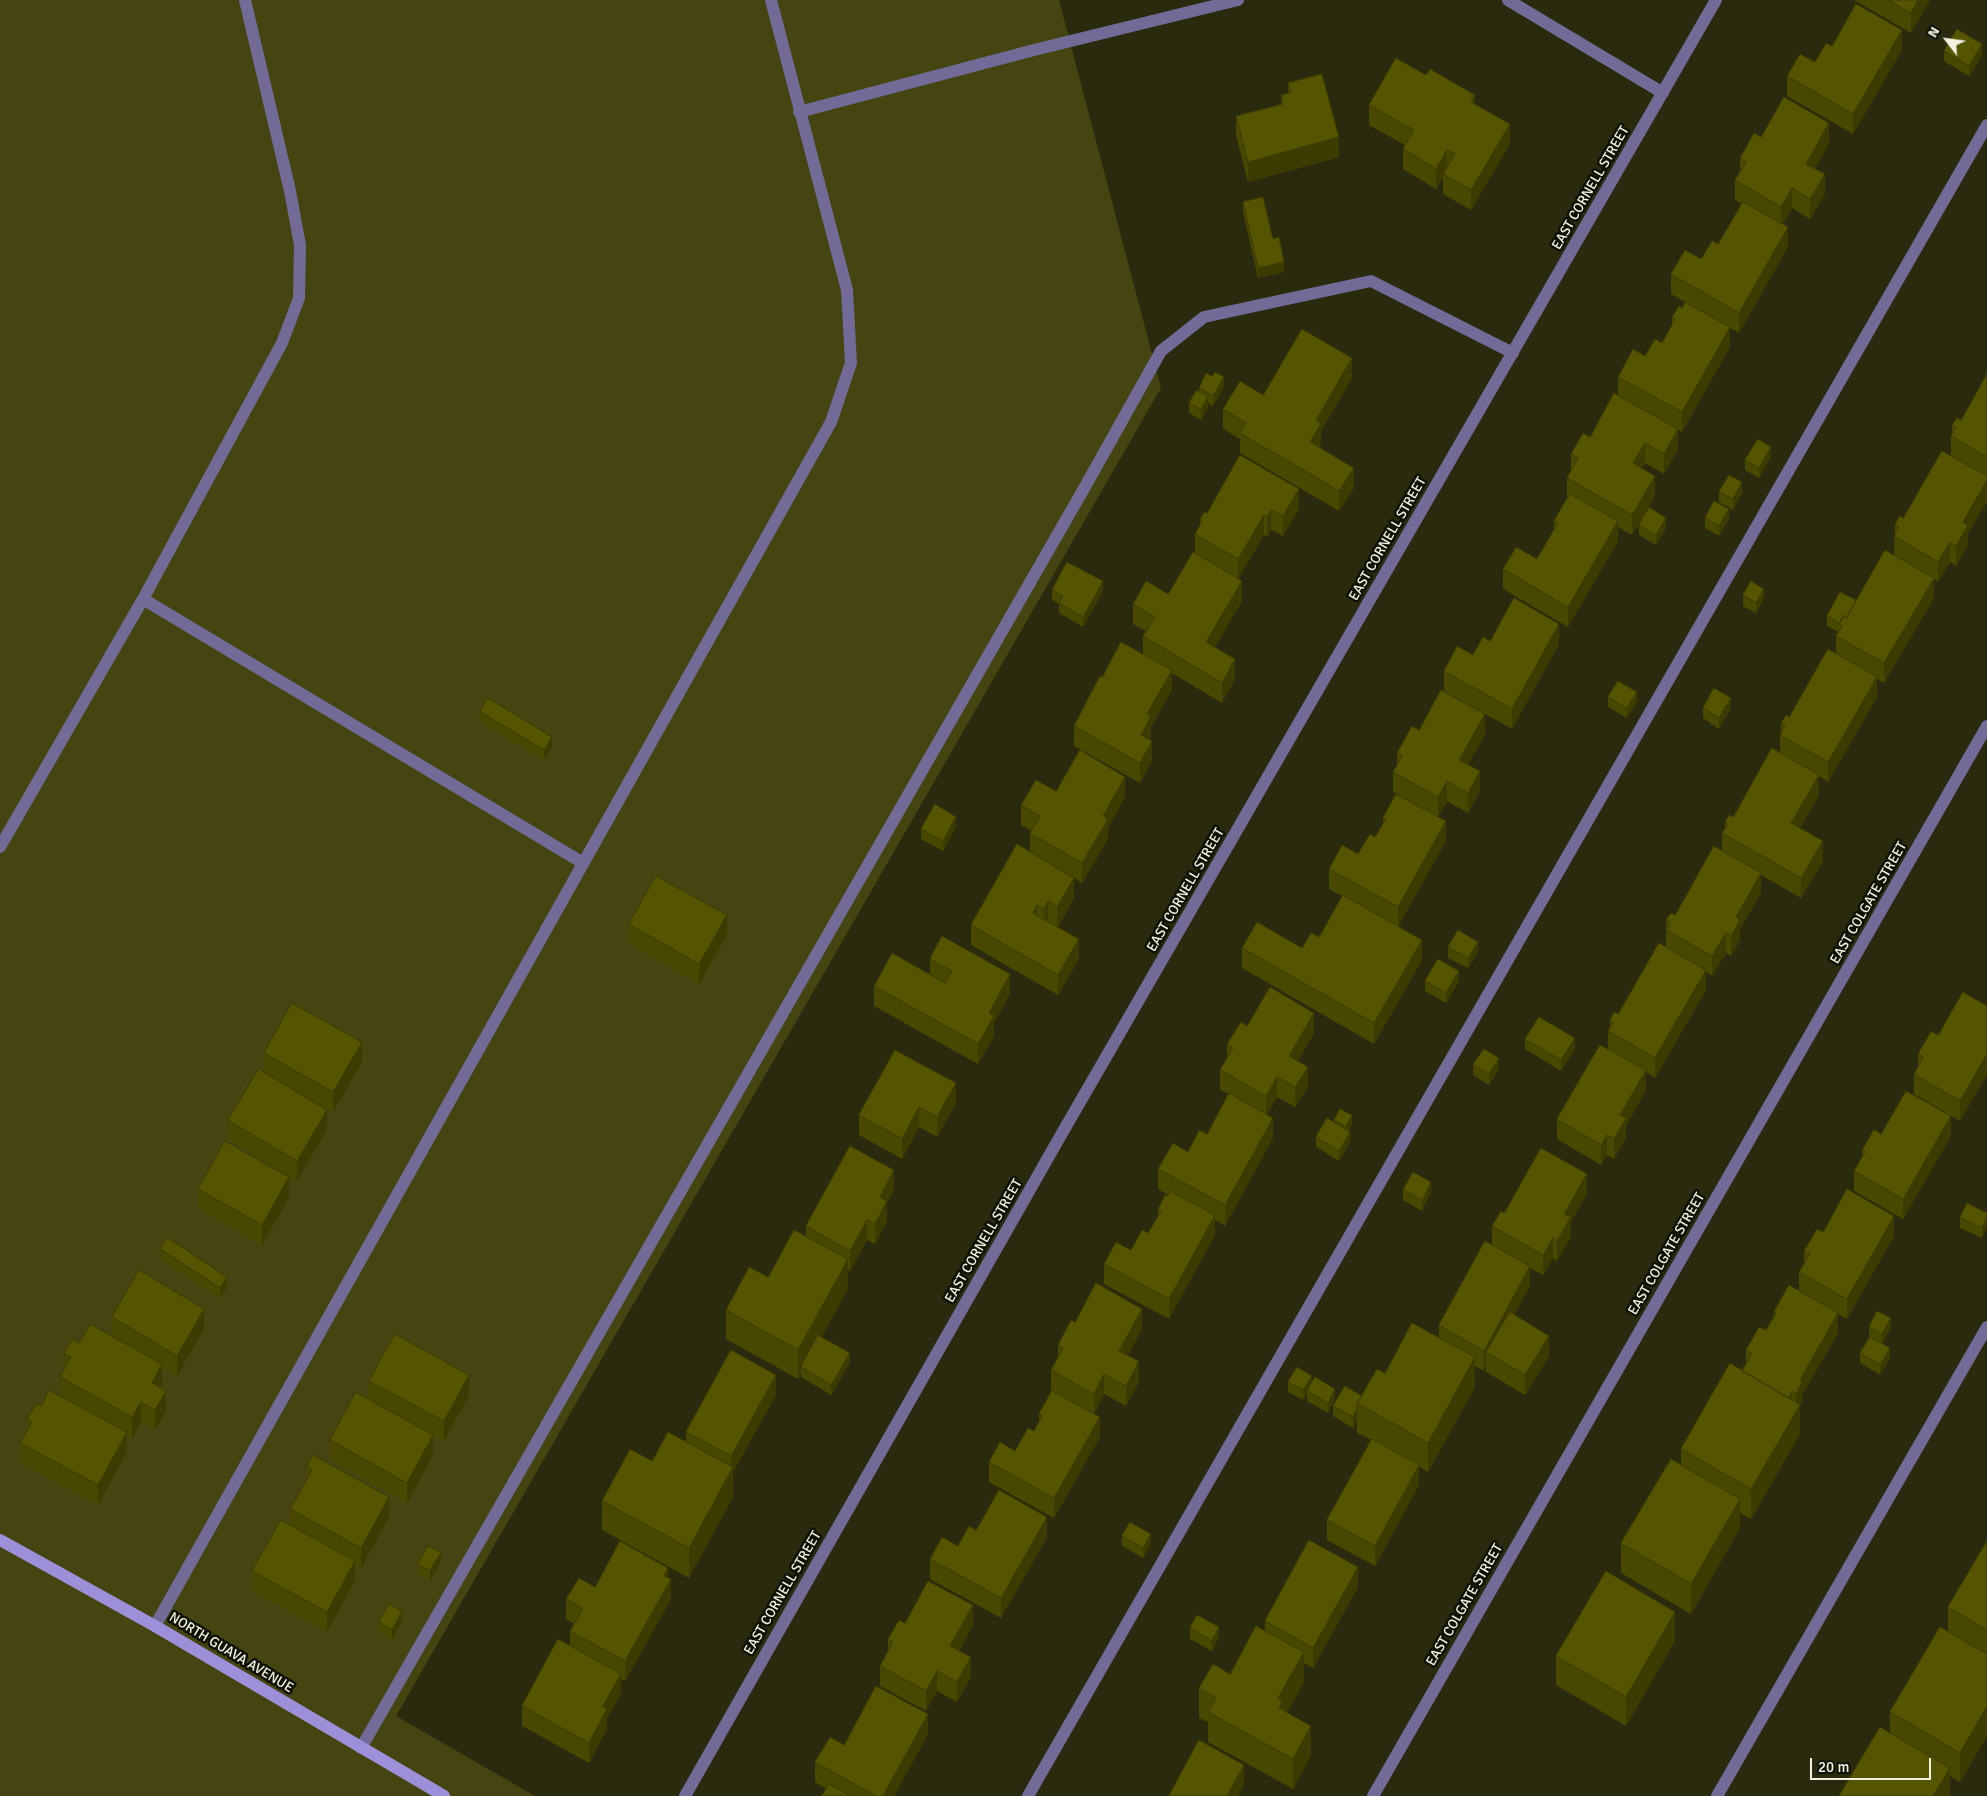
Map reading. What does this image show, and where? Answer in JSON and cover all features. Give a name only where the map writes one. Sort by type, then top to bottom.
[{"type":"street","points":[[0,846],[143,599],[282,343],[299,298],[300,245],[290,191],[245,0]]},
{"type":"street","points":[[156,1626],[831,422],[851,363],[847,290],[771,0]]},
{"type":"street","points":[[800,112],[1034,50],[1238,0]]},
{"type":"street","points":[[1508,0],[1663,93]]},
{"type":"street","name":"EAST CORNELL STREET","points":[[685,1796],[1066,1127],[1716,0]]},
{"type":"street","points":[[1028,1796],[1987,125]]},
{"type":"street","points":[[361,1748],[1086,485],[1161,351],[1204,317],[1371,281],[1513,353]]},
{"type":"street","points":[[143,599],[583,863]]},
{"type":"street","name":"EAST COLGATE STREET","points":[[1372,1796],[1987,726]]},
{"type":"street","points":[[1717,1796],[1987,1327]]},
{"type":"street","name":"NORTH GUAVA AVENUE","points":[[0,1540],[156,1626],[444,1796]]},
{"type":"shaded area","points":[[0,0],[1059,0],[1161,388],[396,1716],[535,1796],[0,1796]]},
{"type":"building","points":[[1889,0],[1918,0],[1911,13]]},
{"type":"building","points":[[1856,4],[1902,30],[1853,114],[1787,76],[1800,54],[1815,62],[1826,43],[1832,46]]},
{"type":"building","points":[[1957,29],[1982,44],[1969,66],[1944,51]]},
{"type":"building","points":[[1396,58],[1426,75],[1430,69],[1475,95],[1471,102],[1510,124],[1471,190],[1443,174],[1455,154],[1447,150],[1436,169],[1403,149],[1414,130],[1369,105]]},
{"type":"building","points":[[1322,74],[1339,137],[1248,162],[1236,116],[1283,104],[1281,95],[1291,93],[1288,83]]},
{"type":"building","points":[[1784,97],[1829,123],[1806,164],[1825,174],[1810,199],[1792,188],[1781,207],[1735,180],[1746,162],[1740,158],[1754,133],[1761,137]]},
{"type":"building","points":[[1263,197],[1273,239],[1279,237],[1284,262],[1258,268],[1243,202]]},
{"type":"building","points":[[1743,202],[1788,227],[1739,313],[1671,274],[1685,250],[1701,259],[1712,241],[1718,244]]},
{"type":"building","points":[[1685,302],[1730,327],[1682,412],[1618,377],[1633,349],[1645,356],[1655,339],[1662,343],[1675,319],[1672,317],[1679,306],[1682,308]]},
{"type":"building","points":[[1302,329],[1352,358],[1316,420],[1321,423],[1310,442],[1354,468],[1339,491],[1240,433],[1246,423],[1223,409],[1240,381],[1263,395]]},
{"type":"building","points":[[1215,372],[1224,377],[1213,396],[1199,388],[1206,373],[1212,376]]},
{"type":"building","points":[[1987,374],[1987,457],[1951,436],[1956,428],[1952,425],[1957,418],[1961,420]]},
{"type":"building","points":[[1197,390],[1208,397],[1201,409],[1189,403]]},
{"type":"building","points":[[1614,393],[1678,429],[1664,454],[1645,443],[1633,463],[1655,476],[1632,515],[1567,478],[1578,458],[1571,454],[1583,433],[1590,437]]},
{"type":"building","points":[[1758,439],[1771,447],[1759,468],[1745,460]]},
{"type":"building","points":[[1942,451],[1987,476],[1987,480],[1963,522],[1968,525],[1956,546],[1950,542],[1938,562],[1894,536],[1899,527],[1895,525],[1899,516],[1903,518]]},
{"type":"building","points":[[1240,455],[1299,489],[1283,516],[1271,510],[1267,517],[1264,515],[1238,559],[1195,534],[1202,521],[1200,519],[1204,512],[1207,513]]},
{"type":"building","points":[[1729,475],[1742,482],[1733,499],[1719,492]]},
{"type":"building","points":[[1570,494],[1618,521],[1568,607],[1503,569],[1516,547],[1537,559],[1558,523],[1554,521]]},
{"type":"building","points":[[1714,501],[1729,509],[1719,526],[1705,518]]},
{"type":"building","points":[[1649,507],[1666,518],[1656,535],[1639,525]]},
{"type":"building","points":[[1885,550],[1934,578],[1884,663],[1836,636],[1842,626],[1839,624],[1843,616],[1846,618]]},
{"type":"building","points":[[1193,552],[1242,581],[1206,642],[1235,659],[1222,683],[1143,636],[1155,617],[1133,604],[1146,581],[1168,594]]},
{"type":"building","points":[[1067,562],[1103,581],[1083,617],[1059,603],[1063,596],[1052,590]]},
{"type":"building","points":[[1751,581],[1764,589],[1756,603],[1743,595]]},
{"type":"building","points":[[1840,592],[1856,600],[1846,618],[1843,616],[1840,623],[1827,616]]},
{"type":"building","points":[[1514,598],[1559,624],[1512,709],[1444,671],[1457,646],[1473,655],[1483,637],[1490,641]]},
{"type":"building","points":[[1121,642],[1172,670],[1147,714],[1151,716],[1141,735],[1152,741],[1140,763],[1074,726],[1100,676],[1102,677]]},
{"type":"building","points":[[1828,649],[1877,677],[1828,762],[1780,735],[1785,725],[1781,723],[1786,715],[1789,717]]},
{"type":"building","points":[[1618,681],[1637,692],[1627,708],[1608,697]]},
{"type":"building","points":[[1714,688],[1731,698],[1719,718],[1703,708]]},
{"type":"building","points":[[1441,690],[1485,714],[1459,760],[1480,771],[1468,793],[1447,781],[1438,797],[1393,772],[1402,756],[1397,753],[1412,726],[1419,730]]},
{"type":"building","points":[[488,698],[552,737],[544,750],[480,712]]},
{"type":"building","points":[[1772,748],[1819,775],[1791,823],[1823,841],[1801,878],[1722,833],[1728,824],[1725,822],[1729,815],[1733,817]]},
{"type":"building","points":[[1080,750],[1125,777],[1103,816],[1108,819],[1082,863],[1030,833],[1040,816],[1021,805],[1036,780],[1056,791]]},
{"type":"building","points":[[1396,794],[1446,821],[1398,907],[1329,869],[1342,845],[1358,854],[1370,834],[1375,837],[1386,819],[1383,818]]},
{"type":"building","points":[[935,804],[956,817],[943,841],[921,829]]},
{"type":"building","points":[[1017,844],[1074,878],[1057,907],[1048,901],[1044,909],[1037,905],[1033,913],[1079,939],[1058,975],[971,925]]},
{"type":"building","points":[[1714,846],[1761,873],[1736,917],[1740,920],[1731,936],[1726,933],[1712,956],[1666,930],[1670,922],[1666,920],[1671,913],[1675,915]]},
{"type":"building","points":[[656,876],[727,915],[699,964],[629,924]]},
{"type":"building","points":[[1343,895],[1422,940],[1374,1023],[1242,948],[1257,922],[1302,948],[1311,933],[1319,937]]},
{"type":"building","points":[[1458,930],[1478,942],[1468,958],[1448,947]]},
{"type":"building","points":[[942,936],[1010,974],[989,1013],[994,1016],[978,1044],[874,986],[892,953],[945,983],[952,971],[930,959]]},
{"type":"building","points":[[1659,943],[1706,970],[1655,1058],[1608,1031],[1613,1022],[1610,1020],[1614,1012],[1618,1014]]},
{"type":"building","points":[[1438,959],[1459,971],[1446,993],[1425,981]]},
{"type":"building","points":[[1270,987],[1314,1013],[1289,1056],[1308,1067],[1295,1087],[1277,1077],[1266,1096],[1220,1070],[1233,1048],[1227,1044],[1241,1022],[1247,1026]]},
{"type":"building","points":[[1963,992],[1987,1006],[1987,1054],[1960,1101],[1914,1074],[1923,1057],[1918,1054],[1931,1031],[1938,1035]]},
{"type":"building","points":[[292,1003],[362,1042],[333,1092],[264,1053]]},
{"type":"building","points":[[1539,1017],[1575,1038],[1561,1060],[1525,1039]]},
{"type":"building","points":[[1600,1045],[1646,1070],[1620,1115],[1626,1118],[1614,1139],[1607,1135],[1601,1145],[1557,1119]]},
{"type":"building","points":[[1484,1049],[1499,1058],[1489,1074],[1473,1065]]},
{"type":"building","points":[[895,1050],[956,1083],[937,1117],[919,1107],[902,1139],[859,1115]]},
{"type":"building","points":[[259,1069],[327,1110],[297,1161],[228,1120]]},
{"type":"building","points":[[1906,1091],[1951,1116],[1903,1199],[1854,1171],[1865,1152],[1862,1150],[1874,1129],[1881,1134]]},
{"type":"building","points":[[1229,1093],[1273,1118],[1225,1205],[1158,1169],[1173,1143],[1188,1152],[1199,1130],[1207,1134]]},
{"type":"building","points":[[1340,1109],[1352,1115],[1346,1127],[1334,1120]]},
{"type":"building","points":[[1327,1118],[1350,1132],[1339,1151],[1316,1137]]},
{"type":"building","points":[[225,1141],[289,1177],[262,1225],[198,1189]]},
{"type":"building","points":[[850,1146],[894,1170],[880,1197],[887,1201],[875,1224],[867,1220],[850,1251],[806,1226]]},
{"type":"building","points":[[1541,1148],[1587,1174],[1564,1214],[1571,1217],[1557,1241],[1553,1238],[1543,1255],[1492,1226],[1501,1211],[1504,1213]]},
{"type":"building","points":[[1413,1172],[1431,1182],[1422,1200],[1403,1190]]},
{"type":"building","points":[[1847,1189],[1894,1216],[1847,1299],[1799,1272],[1810,1254],[1804,1251],[1817,1229],[1823,1232]]},
{"type":"building","points":[[1170,1191],[1215,1215],[1169,1299],[1104,1264],[1116,1242],[1131,1250],[1142,1230],[1148,1233],[1161,1211],[1158,1209],[1165,1195],[1167,1196]]},
{"type":"building","points":[[1967,1203],[1987,1213],[1982,1228],[1960,1218]]},
{"type":"building","points":[[794,1230],[848,1259],[798,1350],[726,1310],[749,1267],[768,1277]]},
{"type":"building","points":[[167,1237],[227,1277],[220,1288],[160,1249]]},
{"type":"building","points":[[1485,1241],[1530,1266],[1484,1351],[1439,1325]]},
{"type":"building","points":[[139,1270],[204,1309],[177,1356],[112,1317]]},
{"type":"building","points":[[1096,1283],[1142,1309],[1119,1351],[1139,1361],[1126,1386],[1104,1374],[1094,1394],[1051,1370],[1063,1348],[1058,1345],[1071,1320],[1075,1322]]},
{"type":"building","points":[[1789,1285],[1838,1313],[1800,1380],[1802,1382],[1796,1394],[1792,1391],[1789,1398],[1742,1371],[1752,1353],[1746,1350],[1759,1327],[1766,1330]]},
{"type":"building","points":[[1877,1311],[1891,1318],[1882,1334],[1869,1327]]},
{"type":"building","points":[[1510,1312],[1549,1336],[1525,1375],[1486,1352]]},
{"type":"building","points":[[1412,1323],[1475,1357],[1428,1443],[1357,1403],[1377,1369],[1385,1373]]},
{"type":"building","points":[[90,1324],[162,1364],[152,1383],[166,1391],[155,1410],[141,1402],[132,1417],[60,1377],[71,1357],[64,1353],[72,1339],[79,1343]]},
{"type":"building","points":[[395,1334],[469,1375],[444,1421],[369,1381]]},
{"type":"building","points":[[818,1335],[850,1353],[831,1385],[801,1367]]},
{"type":"building","points":[[1870,1337],[1890,1348],[1880,1365],[1860,1353]]},
{"type":"building","points":[[731,1350],[776,1375],[731,1456],[686,1432]]},
{"type":"building","points":[[1730,1363],[1800,1405],[1751,1489],[1681,1449]]},
{"type":"building","points":[[1297,1367],[1312,1376],[1303,1390],[1288,1382]]},
{"type":"building","points":[[1315,1377],[1335,1389],[1328,1403],[1307,1391]]},
{"type":"building","points":[[1345,1386],[1362,1396],[1357,1403],[1357,1409],[1353,1417],[1333,1406]]},
{"type":"building","points":[[49,1390],[127,1432],[98,1485],[20,1443],[32,1422],[27,1419],[36,1404],[41,1406]]},
{"type":"building","points":[[1052,1391],[1100,1417],[1054,1498],[989,1462],[1000,1442],[1015,1451],[1028,1428],[1034,1431],[1042,1416],[1039,1414]]},
{"type":"building","points":[[356,1392],[433,1435],[407,1483],[330,1440]]},
{"type":"building","points":[[668,1432],[733,1467],[689,1548],[602,1501],[630,1449],[652,1461]]},
{"type":"building","points":[[1372,1439],[1419,1465],[1375,1546],[1327,1520]]},
{"type":"building","points":[[313,1455],[389,1497],[361,1548],[290,1509],[312,1470],[307,1467]]},
{"type":"building","points":[[1671,1459],[1740,1499],[1691,1584],[1621,1543]]},
{"type":"building","points":[[999,1490],[1047,1517],[1001,1598],[930,1559],[942,1537],[958,1546],[969,1526],[976,1530]]},
{"type":"building","points":[[281,1520],[355,1561],[327,1612],[252,1571]]},
{"type":"building","points":[[1130,1522],[1151,1534],[1143,1548],[1122,1536]]},
{"type":"building","points":[[1309,1540],[1358,1567],[1313,1648],[1265,1621]]},
{"type":"building","points":[[620,1541],[668,1568],[664,1576],[671,1579],[625,1661],[570,1631],[583,1609],[566,1599],[579,1578],[595,1587]]},
{"type":"building","points":[[1987,1541],[1987,1630],[1948,1607]]},
{"type":"building","points":[[428,1546],[441,1552],[430,1571],[418,1564]]},
{"type":"building","points":[[1606,1571],[1675,1612],[1626,1697],[1556,1656]]},
{"type":"building","points":[[928,1581],[973,1605],[950,1646],[971,1657],[957,1682],[937,1671],[926,1691],[880,1666],[893,1642],[888,1639],[899,1620],[905,1623]]},
{"type":"building","points":[[389,1604],[402,1611],[392,1630],[379,1622]]},
{"type":"building","points":[[1197,1615],[1219,1627],[1212,1641],[1190,1628]]},
{"type":"building","points":[[1256,1626],[1304,1652],[1278,1698],[1282,1701],[1279,1708],[1311,1726],[1293,1759],[1208,1712],[1216,1698],[1199,1688],[1213,1664],[1230,1674]]},
{"type":"building","points":[[1940,1627],[1987,1654],[1987,1706],[1960,1753],[1890,1712]]},
{"type":"building","points":[[558,1639],[621,1674],[603,1706],[607,1709],[589,1743],[522,1706]]},
{"type":"building","points":[[876,1686],[928,1714],[883,1796],[876,1796],[815,1762],[830,1737],[844,1745]]},
{"type":"building","points":[[1880,1727],[1950,1768],[1933,1796],[1839,1796]]},
{"type":"building","points":[[1199,1740],[1244,1765],[1227,1796],[1169,1796]]},
{"type":"building","points":[[829,1784],[851,1796],[822,1796]]}]
